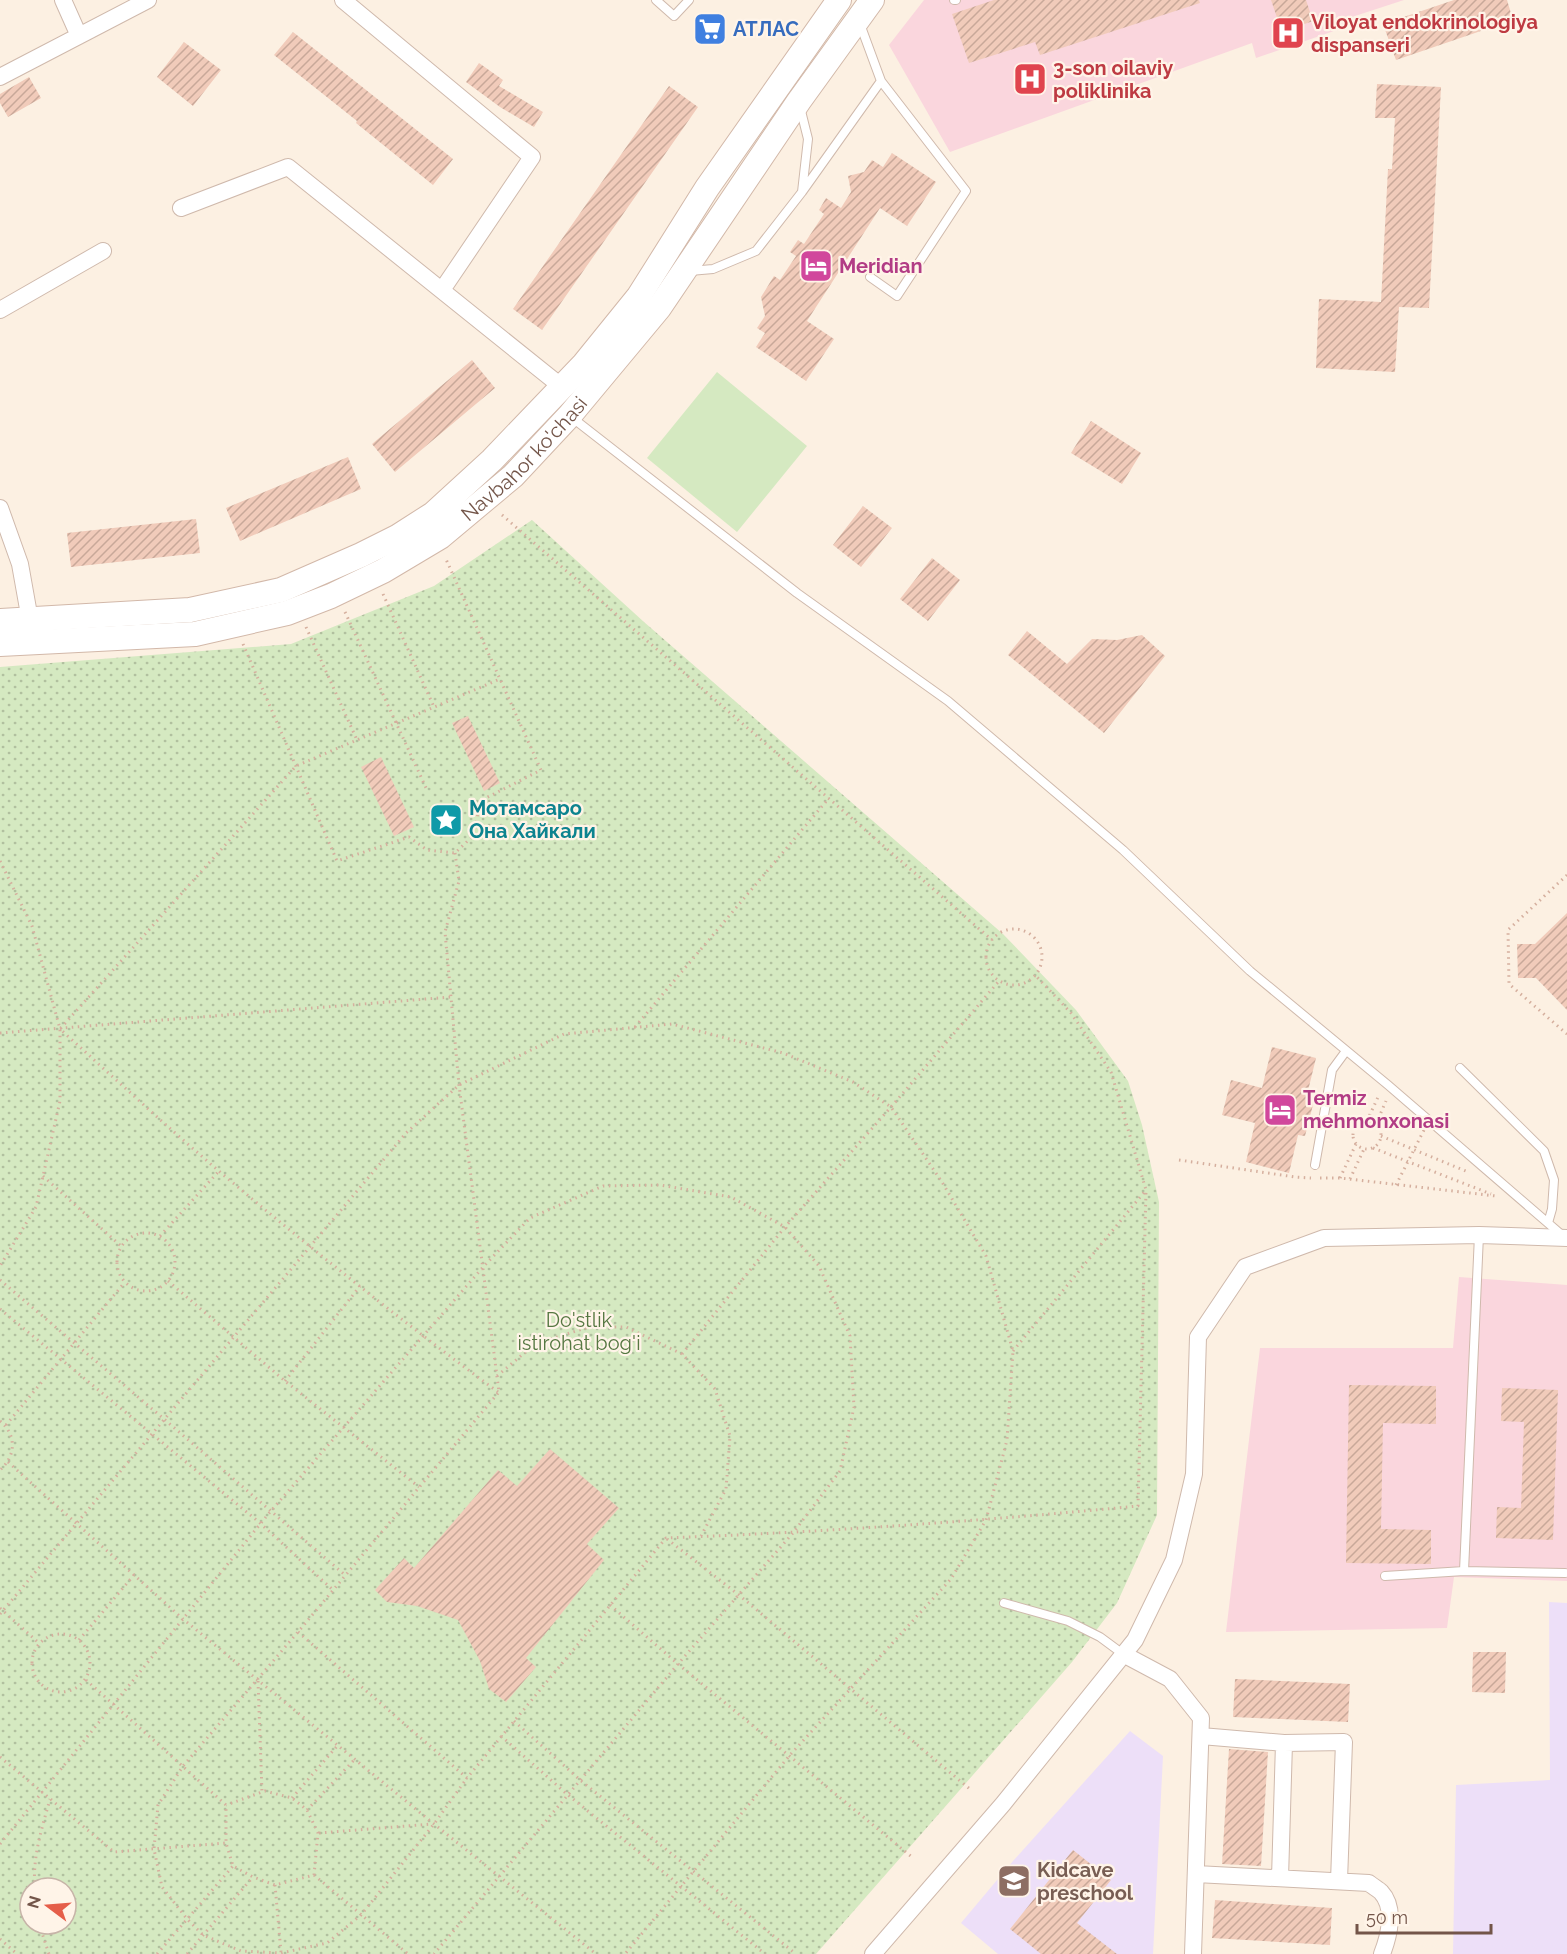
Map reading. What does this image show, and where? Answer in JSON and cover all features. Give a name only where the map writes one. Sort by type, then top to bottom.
[{"type":"street","points":[[63,0],[79,36]]},
{"type":"street","points":[[0,77],[148,0]]},
{"type":"street","points":[[343,0],[532,157],[442,290]]},
{"type":"street","name":"Navbahor ko'chasi","points":[[0,644],[195,634],[287,613],[331,596],[383,571],[440,537],[513,476],[570,415],[593,371],[707,188],[839,0]]},
{"type":"street","name":"Navbahor ko'chasi","points":[[0,621],[190,610],[281,590],[397,537],[433,514],[492,459],[562,387],[593,371],[659,308],[799,101],[865,9]]},
{"type":"street","points":[[181,208],[288,167],[562,387]]},
{"type":"street","points":[[0,310],[103,251]]},
{"type":"street","points":[[0,508],[20,564],[30,620]]},
{"type":"street","points":[[873,1954],[1003,1804],[1134,1640],[1174,1560],[1194,1474],[1198,1337],[1245,1267],[1324,1238],[1479,1235],[1566,1238]]},
{"type":"street","points":[[1123,1654],[1170,1679],[1202,1718],[1193,1954]]},
{"type":"street","points":[[1201,1736],[1284,1743],[1344,1742],[1339,1881]]},
{"type":"street","points":[[1280,1878],[1284,1743]]},
{"type":"street","points":[[1196,1874],[1369,1883],[1382,1893],[1388,1905],[1390,1928],[1382,1954]]},
{"type":"lane","points":[[656,0],[674,16],[689,0]]},
{"type":"lane","points":[[865,9],[881,81],[966,191],[897,296],[870,277]]},
{"type":"lane","points":[[684,272],[713,269],[756,251],[881,81]]},
{"type":"lane","points":[[799,101],[808,139],[801,192]]},
{"type":"lane","points":[[570,415],[797,593],[948,700],[1123,849],[1250,971],[1566,1238]]},
{"type":"lane","points":[[1315,1165],[1332,1070],[1346,1051]]},
{"type":"lane","points":[[1460,1068],[1544,1151],[1554,1180],[1552,1209],[1548,1223]]},
{"type":"lane","points":[[1464,1571],[1479,1235]]},
{"type":"lane","points":[[1385,1576],[1464,1571],[1566,1573]]},
{"type":"lane","points":[[1004,1603],[1068,1621],[1100,1637],[1123,1654]]},
{"type":"path","points":[[502,515],[992,940]]},
{"type":"path","points":[[242,643],[337,861],[409,837],[427,850],[454,853],[474,835],[480,801],[542,770],[444,555]]},
{"type":"path","points":[[381,591],[434,707]]},
{"type":"path","points":[[345,612],[427,790]]},
{"type":"path","points":[[304,624],[357,740]]},
{"type":"path","points":[[60,1029],[296,766],[500,679]]},
{"type":"path","points":[[634,1028],[829,798]]},
{"type":"path","points":[[454,853],[459,881],[445,932],[459,1085],[499,1392]]},
{"type":"path","points":[[0,861],[32,926],[60,1029],[60,1101],[36,1207],[0,1266]]},
{"type":"path","points":[[1567,875],[1508,930],[1509,984],[1567,1034]]},
{"type":"path","points":[[1016,930],[1032,937],[1041,953],[1041,962],[1035,975],[1025,983],[1016,985],[999,981],[987,966],[986,957],[992,940],[999,934],[1016,930]]},
{"type":"path","points":[[499,1392],[183,1766],[158,1805],[154,1849],[162,1887],[203,1935],[241,1951],[281,1953],[327,1943],[361,1915],[434,1824],[467,1778],[666,1538],[793,1533],[986,1520],[1138,1506],[1146,1190],[1111,1072],[1071,1013],[1035,975]]},
{"type":"path","points":[[682,1354],[785,1227],[999,981]]},
{"type":"path","points":[[0,1033],[451,997]]},
{"type":"path","points":[[39,1643],[1,1611],[406,1133],[459,1085],[564,1034],[672,1024],[783,1053],[853,1082],[891,1107],[942,1182],[986,1256],[1013,1351],[1007,1440],[986,1520],[951,1579],[790,1755],[625,1954]]},
{"type":"path","points":[[60,1029],[219,1171],[423,1337],[499,1392]]},
{"type":"path","points":[[1367,1121],[1381,1091],[1388,1097],[1376,1124]]},
{"type":"path","points":[[1340,1178],[1356,1144],[1353,1131],[1359,1123],[1367,1121],[1376,1124],[1381,1132],[1377,1145],[1373,1148]]},
{"type":"path","points":[[1396,1185],[1425,1128]]},
{"type":"path","points":[[1381,1136],[1473,1174]]},
{"type":"path","points":[[1356,1144],[1364,1149],[1373,1148],[1496,1196]]},
{"type":"path","points":[[1350,1179],[1364,1149]]},
{"type":"path","points":[[1179,1160],[1295,1177],[1340,1178],[1496,1196],[1506,1194]]},
{"type":"path","points":[[160,1236],[219,1171]]},
{"type":"path","points":[[43,1176],[121,1246]]},
{"type":"path","points":[[0,1844],[270,1512],[484,1266],[530,1218],[603,1186],[660,1185],[731,1197],[785,1227],[819,1266],[850,1336],[854,1407],[840,1471],[793,1533],[678,1664],[434,1954]]},
{"type":"path","points":[[1013,1351],[1146,1190]]},
{"type":"path","points":[[141,1233],[160,1236],[173,1250],[174,1269],[168,1281],[155,1290],[137,1290],[125,1282],[117,1269],[116,1260],[121,1246],[131,1236],[141,1233]]},
{"type":"path","points":[[0,1280],[345,1576]]},
{"type":"path","points":[[168,1281],[285,1381],[419,1487]]},
{"type":"path","points":[[6,1425],[125,1282]]},
{"type":"path","points":[[285,1381],[360,1286]]},
{"type":"path","points":[[0,1309],[261,1523],[333,1590]]},
{"type":"path","points":[[496,1376],[535,1344],[589,1327],[626,1327],[682,1354],[715,1389],[730,1436],[726,1489],[701,1536]]},
{"type":"path","points":[[0,1421],[6,1425],[13,1443],[8,1462],[0,1470]]},
{"type":"path","points":[[8,1462],[183,1619],[596,1954]]},
{"type":"path","points":[[666,1538],[739,1595],[971,1790]]},
{"type":"path","points":[[79,1640],[135,1575]]},
{"type":"path","points":[[610,1605],[678,1664],[914,1858]]},
{"type":"path","points":[[298,1632],[467,1778]]},
{"type":"path","points":[[56,1634],[66,1634],[79,1640],[88,1651],[91,1661],[86,1680],[71,1691],[52,1691],[44,1687],[33,1671],[32,1661],[39,1643],[56,1634]]},
{"type":"path","points":[[86,1680],[226,1805],[226,1843],[233,1866],[275,1885],[314,1875]]},
{"type":"path","points":[[258,1680],[262,1792]]},
{"type":"path","points":[[514,1721],[580,1780],[796,1954]]},
{"type":"path","points":[[501,1736],[568,1795],[765,1954]]},
{"type":"path","points":[[292,1798],[338,1745]]},
{"type":"path","points":[[0,1757],[114,1852],[226,1843]]},
{"type":"path","points":[[307,1810],[355,1760]]},
{"type":"path","points":[[226,1805],[262,1792],[292,1798],[307,1810],[318,1833],[314,1875]]},
{"type":"path","points":[[34,1876],[39,1839],[51,1798]]},
{"type":"path","points":[[318,1833],[434,1824]]},
{"type":"path","points":[[157,1954],[233,1866]]},
{"type":"path","points":[[314,1875],[408,1954]]},
{"type":"path","points":[[187,1954],[253,1877]]},
{"type":"path","points":[[275,1885],[281,1953]]},
{"type":"path","points":[[43,1936],[49,1954]]},
{"type":"path","points":[[0,1939],[17,1954]]},
{"type":"shaded area","name":"3-son oilaviy poliklinika","points":[[924,0],[1404,0],[1352,17],[1354,24],[1256,58],[1252,43],[950,152],[889,45]]},
{"type":"shaded area","points":[[1459,1277],[1567,1285],[1567,1581],[1454,1577],[1447,1628],[1226,1632],[1260,1348],[1453,1348]]},
{"type":"shaded area","points":[[1549,1602],[1567,1603],[1567,1954],[1453,1954],[1456,1785],[1550,1780]]},
{"type":"shaded area","points":[[1130,1731],[1163,1756],[1153,1954],[998,1954],[961,1923],[1013,1861]]},
{"type":"green space","points":[[717,372],[807,446],[737,532],[647,458]]},
{"type":"green space","name":"Do'stlik istirohat bog'i","points":[[532,520],[644,622],[1003,934],[1076,1010],[1128,1081],[1142,1125],[1159,1202],[1157,1515],[1117,1603],[1072,1662],[816,1954],[0,1954],[0,667],[291,644],[434,586]]},
{"type":"building","points":[[994,0],[1199,0],[1200,3],[1040,55],[1035,42],[969,63],[952,14]]},
{"type":"building","points":[[1271,0],[1306,0],[1313,21],[1282,32]]},
{"type":"building","points":[[1454,0],[1507,0],[1513,20],[1396,60],[1383,24]]},
{"type":"building","points":[[293,32],[453,159],[433,185],[274,55]]},
{"type":"building","points":[[184,42],[221,70],[193,106],[157,77]]},
{"type":"building","points":[[479,63],[503,80],[499,86],[543,112],[534,127],[500,107],[466,82]]},
{"type":"building","points":[[29,77],[41,98],[8,117],[0,103],[0,94]]},
{"type":"building","points":[[1377,84],[1441,87],[1429,308],[1399,307],[1395,372],[1316,368],[1319,299],[1381,302],[1388,169],[1392,169],[1395,118],[1375,118]]},
{"type":"building","points":[[669,86],[698,107],[542,330],[513,309]]},
{"type":"building","name":"Meridian","points":[[892,153],[936,182],[907,226],[880,208],[807,321],[834,339],[806,381],[756,347],[765,333],[757,328],[765,316],[761,297],[774,276],[780,280],[796,256],[790,252],[798,240],[804,244],[824,214],[819,210],[826,198],[841,208],[851,192],[848,176],[864,172],[872,160],[883,167]]},
{"type":"building","points":[[472,360],[495,388],[395,472],[372,444]]},
{"type":"building","points":[[1091,421],[1141,453],[1122,484],[1071,453]]},
{"type":"building","points":[[348,457],[361,489],[240,541],[226,508]]},
{"type":"building","points":[[863,506],[892,528],[861,567],[833,545]]},
{"type":"building","points":[[196,519],[200,553],[71,567],[67,533]]},
{"type":"building","points":[[932,558],[960,580],[928,621],[900,599]]},
{"type":"building","points":[[1027,631],[1067,664],[1092,639],[1117,640],[1142,635],[1165,656],[1104,733],[1008,655]]},
{"type":"building","points":[[468,716],[500,783],[484,791],[452,723]]},
{"type":"building","points":[[381,757],[414,827],[394,836],[361,767]]},
{"type":"building","points":[[1567,913],[1567,1010],[1536,978],[1518,978],[1517,944],[1535,944]]},
{"type":"building","points":[[1272,1047],[1316,1058],[1306,1099],[1314,1101],[1305,1136],[1298,1135],[1289,1173],[1246,1162],[1255,1123],[1222,1115],[1231,1080],[1262,1088]]},
{"type":"building","points":[[1349,1385],[1436,1386],[1436,1424],[1383,1423],[1381,1529],[1431,1530],[1431,1564],[1346,1563]]},
{"type":"building","points":[[1502,1388],[1558,1390],[1553,1540],[1496,1538],[1497,1507],[1521,1508],[1524,1422],[1501,1421]]},
{"type":"building","points":[[550,1449],[619,1508],[587,1544],[604,1560],[526,1658],[536,1667],[506,1702],[489,1689],[480,1661],[458,1620],[417,1606],[387,1602],[375,1590],[404,1558],[414,1568],[498,1470],[517,1486]]},
{"type":"building","points":[[1473,1652],[1506,1652],[1505,1693],[1472,1692]]},
{"type":"building","points":[[1235,1679],[1350,1684],[1348,1722],[1233,1717]]},
{"type":"building","points":[[1229,1749],[1268,1752],[1261,1866],[1222,1864]]},
{"type":"building","points":[[1073,1850],[1111,1880],[1077,1923],[1117,1954],[1041,1954],[1010,1929]]},
{"type":"building","points":[[1215,1900],[1332,1908],[1330,1945],[1212,1938]]},
{"type":"place","name":"АТЛАС","points":[[710,29]]},
{"type":"place","name":"Viloyat endokrinologiya dispanseri","points":[[1288,33]]},
{"type":"place","name":"3-son oilaviy poliklinika","points":[[1030,79]]},
{"type":"place","name":"Meridian","points":[[816,266]]},
{"type":"place","name":"Мотамсаро Она Хайкали","points":[[446,820]]},
{"type":"place","name":"Termiz mehmonxonasi","points":[[1280,1110]]},
{"type":"place","name":"Kidcave preschool","points":[[1014,1881]]}]
